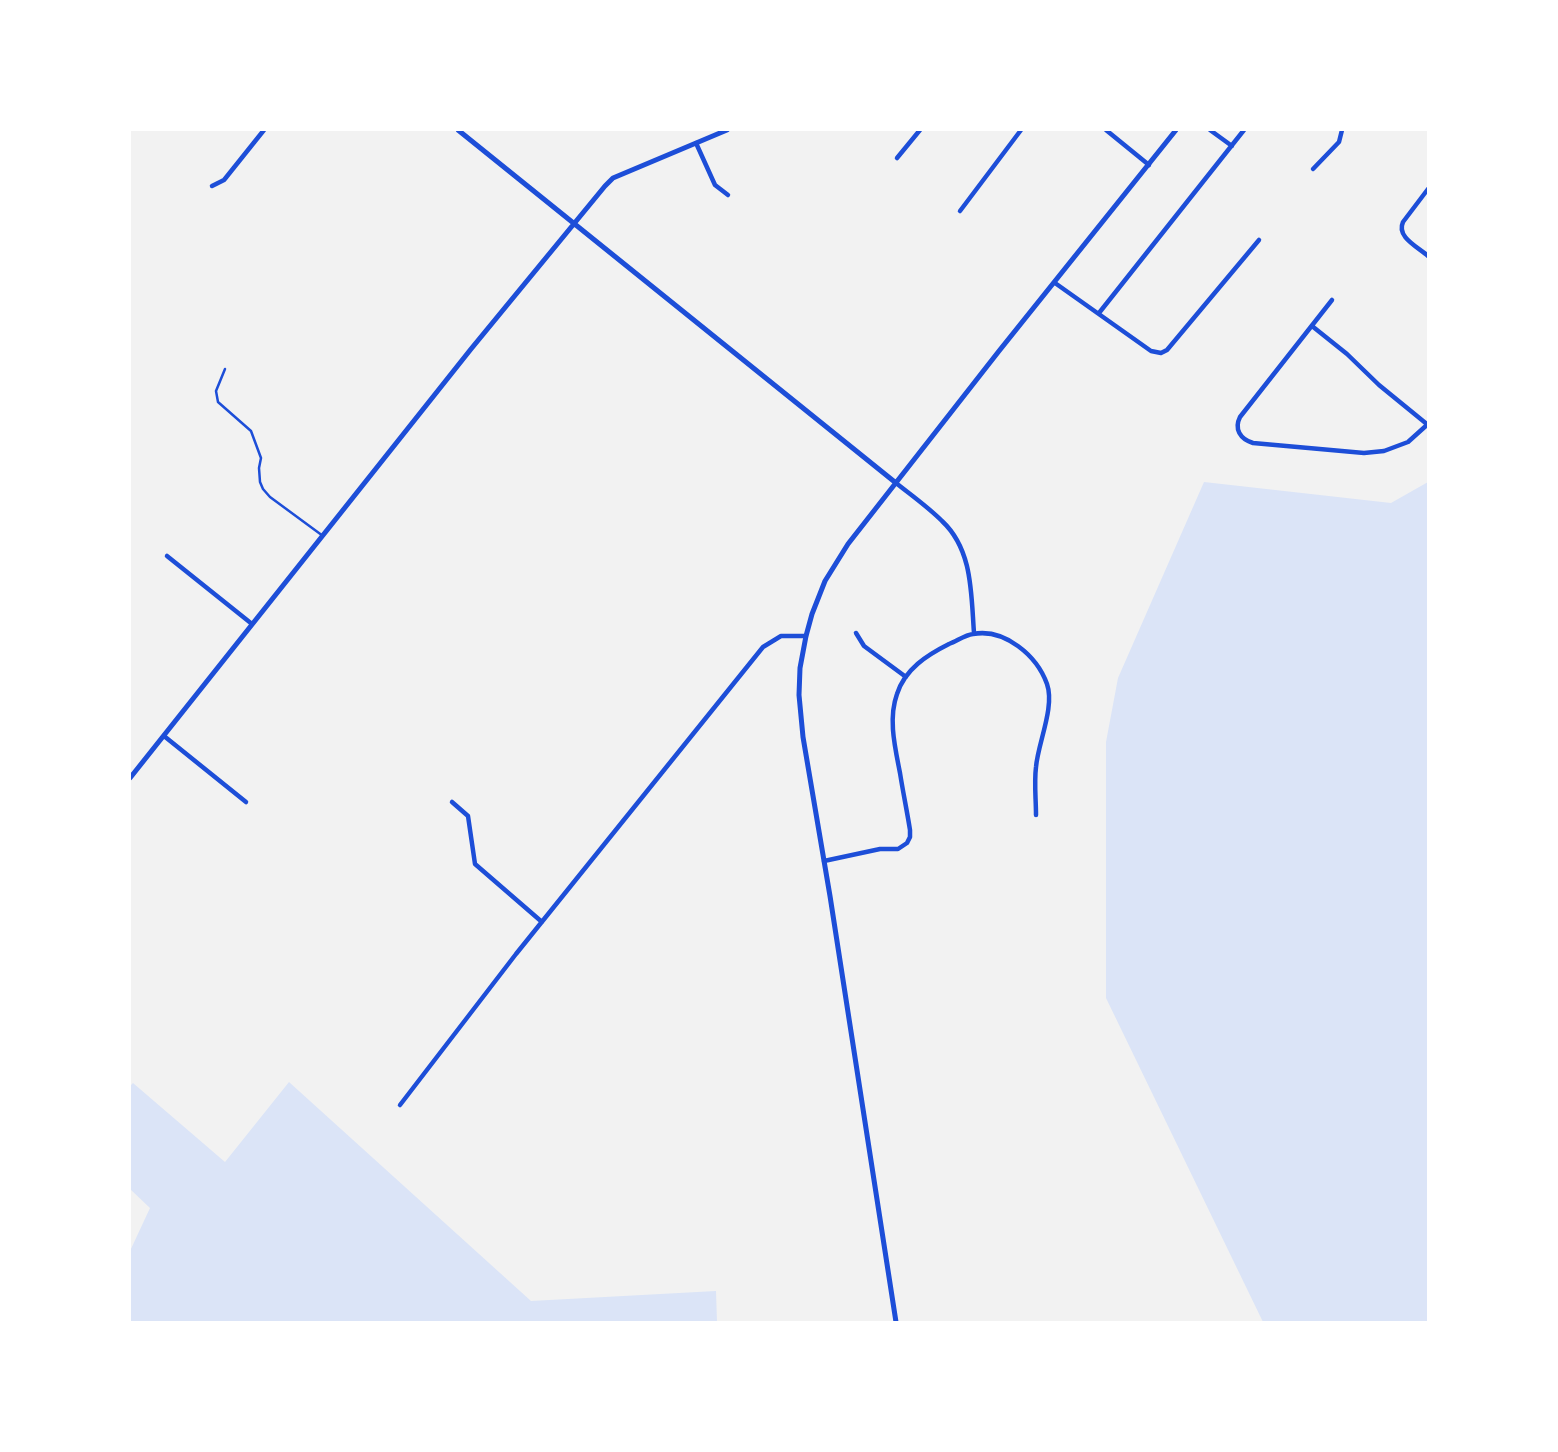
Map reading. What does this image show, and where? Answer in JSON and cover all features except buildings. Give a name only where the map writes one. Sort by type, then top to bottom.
[{"type":"street","points":[[212,186],[224,180],[264,130]]},
{"type":"street","points":[[457,130],[944,522],[957,539],[966,560],[970,576],[974,633]]},
{"type":"street","points":[[130,778],[471,349],[613,178],[727,130]]},
{"type":"street","points":[[897,158],[920,130]]},
{"type":"street","points":[[960,211],[1021,130]]},
{"type":"street","points":[[1106,130],[1149,165]]},
{"type":"street","points":[[896,1322],[803,737],[799,695],[800,668],[806,636],[817,600],[833,566],[848,544],[1177,130]]},
{"type":"street","points":[[1210,130],[1231,146]]},
{"type":"street","points":[[1099,313],[1244,130]]},
{"type":"street","points":[[1313,169],[1339,142],[1342,130]]},
{"type":"street","points":[[696,142],[715,185],[728,195]]},
{"type":"street","points":[[1429,189],[1401,228],[1403,236],[1429,256]]},
{"type":"street","points":[[1055,283],[1154,353],[1164,352],[1259,240]]},
{"type":"street","points":[[1312,326],[1428,424],[1408,442],[1384,451],[1364,453],[1246,441],[1237,431],[1240,417],[1332,300]]},
{"type":"street","points":[[167,556],[252,624]]},
{"type":"street","points":[[856,633],[864,646],[906,677]]},
{"type":"street","points":[[824,860],[880,849],[898,849],[909,840],[910,830],[892,731],[897,694],[918,662],[974,633],[1008,639],[1033,659],[1048,687],[1048,709],[1035,769],[1036,815]]},
{"type":"street","points":[[400,1105],[542,922],[763,647],[781,635],[806,636]]},
{"type":"street","points":[[164,736],[246,802]]},
{"type":"street","points":[[452,802],[468,816],[475,864],[542,922]]},
{"type":"lane","points":[[225,369],[216,391],[218,402],[251,431],[261,458],[259,468],[263,489],[323,536]]},
{"type":"shaded area","points":[[1204,482],[1391,503],[1428,482],[1428,1322],[1263,1322],[1106,998],[1106,742],[1118,678]]},
{"type":"shaded area","points":[[289,1082],[531,1301],[716,1291],[717,1322],[130,1322],[130,1251],[150,1208],[130,1189],[130,1086],[133,1083],[225,1162]]}]
